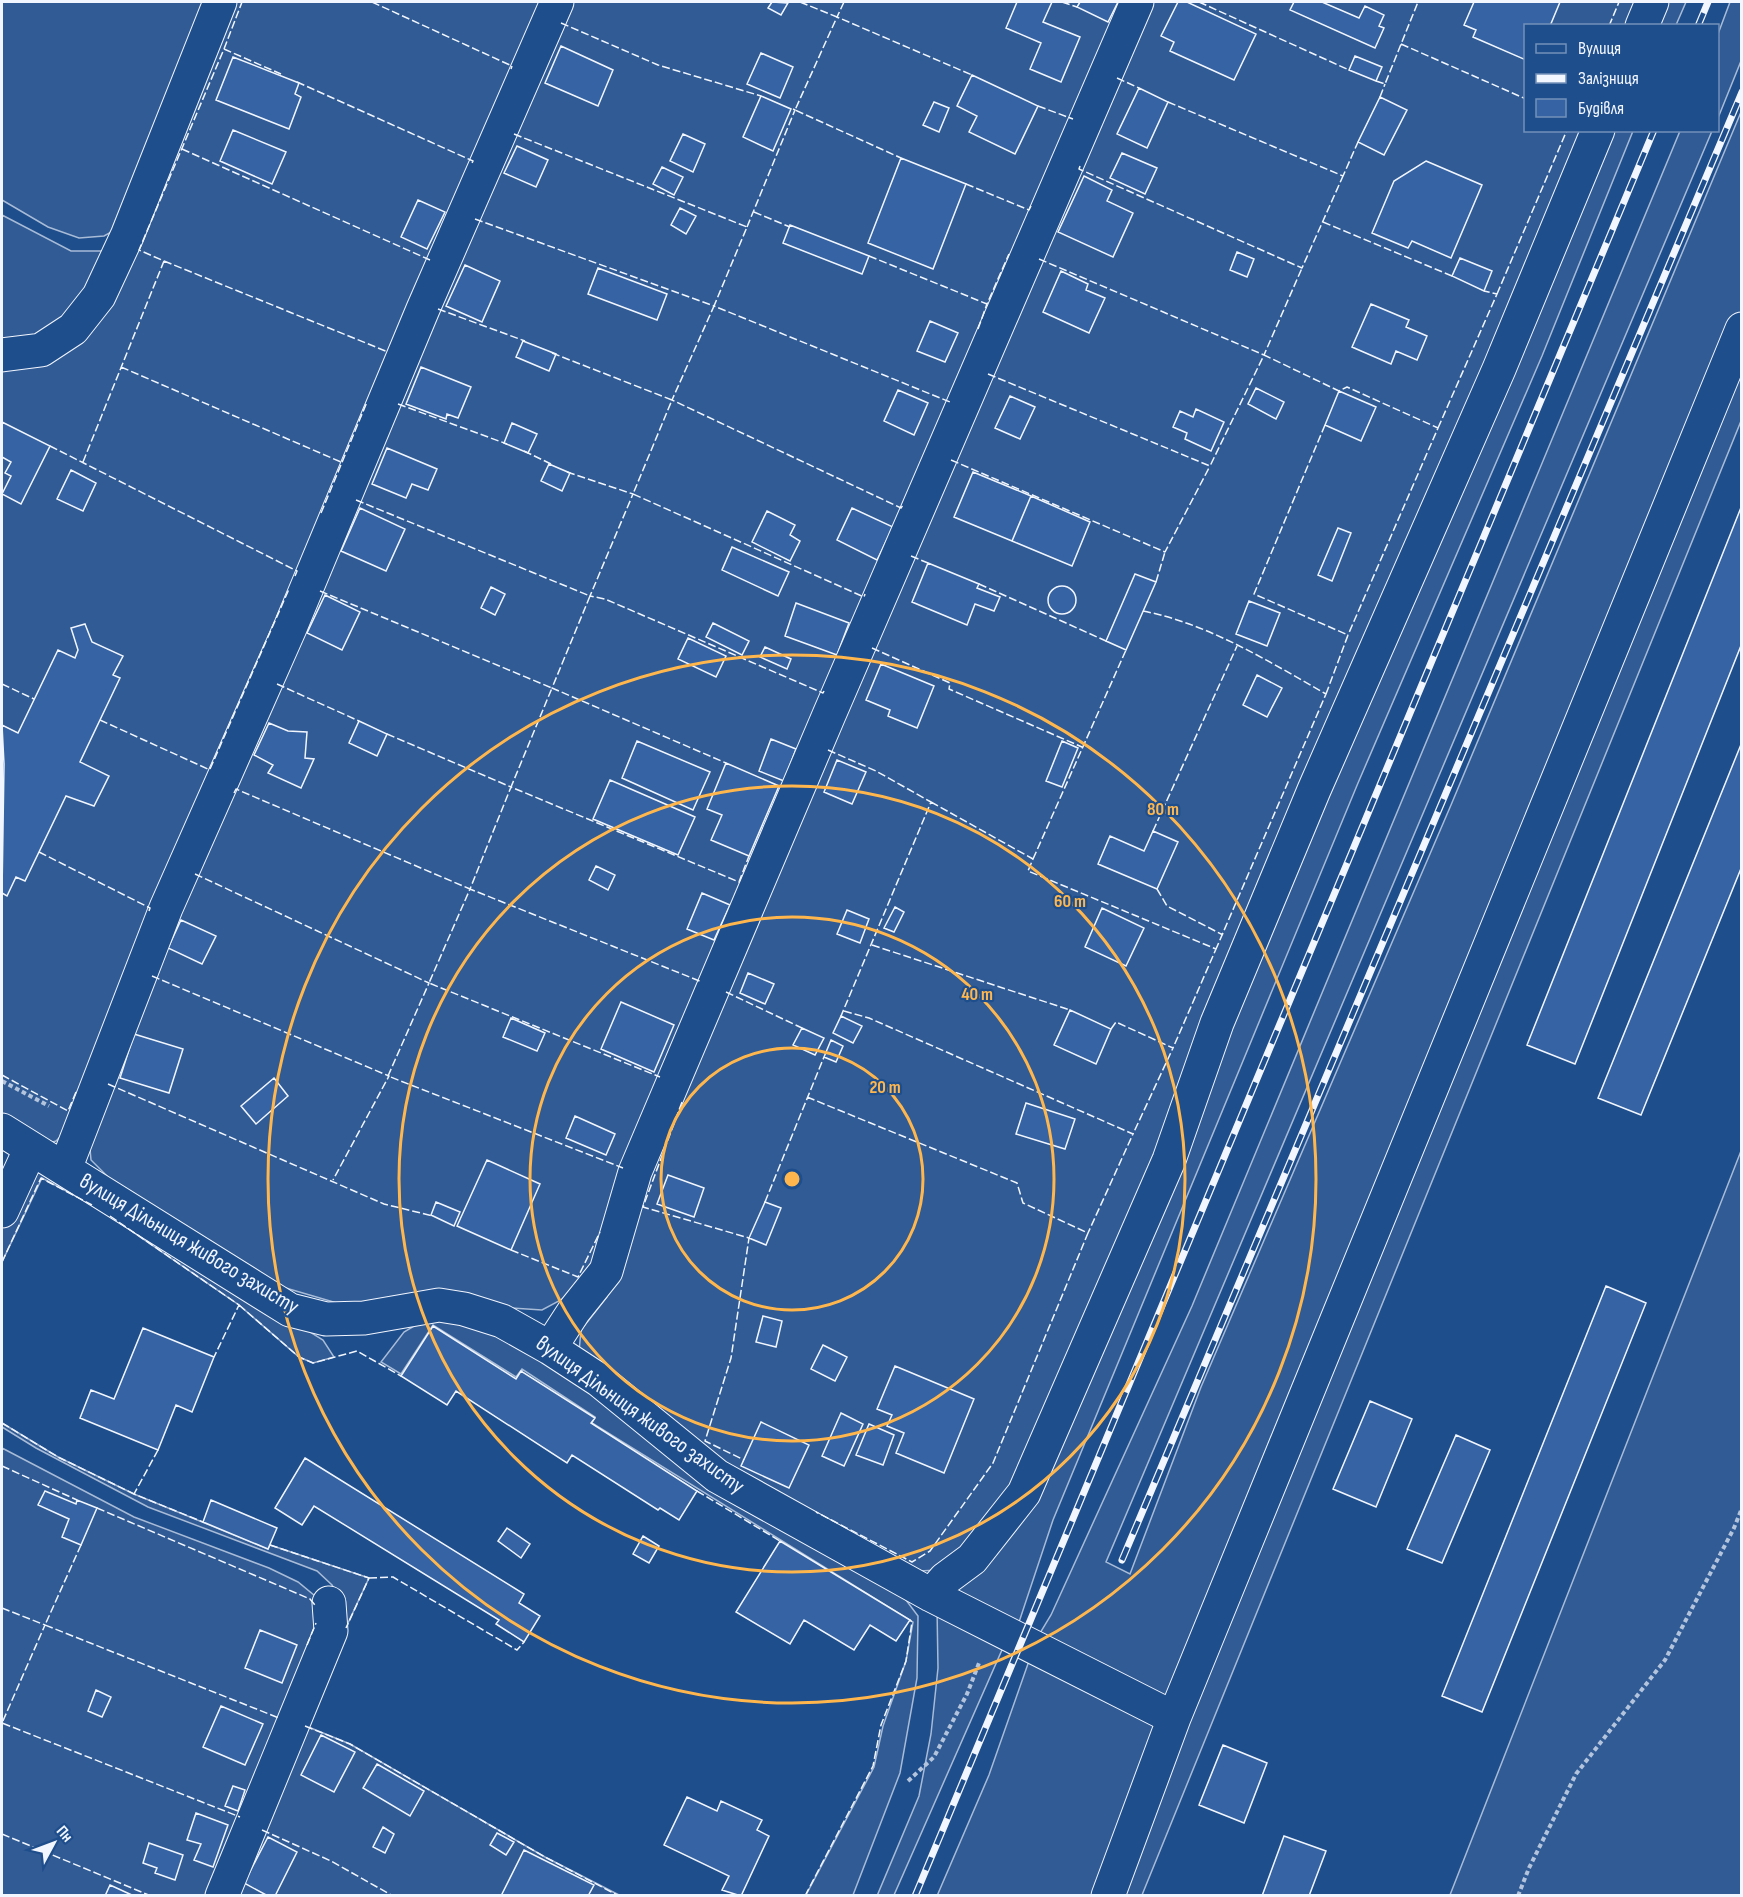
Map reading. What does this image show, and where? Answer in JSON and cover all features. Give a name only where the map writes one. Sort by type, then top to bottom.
[{"type":"street","points":[[2,355],[41,350],[73,329],[99,296],[127,236],[220,2]]},
{"type":"street","points":[[65,1168],[166,908],[290,628],[428,298],[557,2]]},
{"type":"street","points":[[550,1348],[574,1311],[606,1270],[639,1161],[833,704],[1137,2]]},
{"type":"street","points":[[1643,24],[1652,2]]},
{"type":"street","points":[[931,1595],[945,1579],[972,1559],[1024,1493],[1169,1160],[1217,1023],[1314,790],[1499,369],[1598,132]]},
{"type":"street","points":[[1108,1896],[1174,1718],[1742,329]]},
{"type":"street","name":"вулиця Дільниця живого захисту","points":[[2,1130],[30,1150],[65,1168],[290,1310],[326,1319],[364,1317],[439,1305],[464,1309],[502,1321],[550,1348],[599,1380],[717,1476],[931,1595],[1174,1718]]},
{"type":"street","points":[[2,1211],[30,1150]]},
{"type":"street","points":[[222,1896],[331,1631],[329,1603]]},
{"type":"path","points":[[2,1081],[82,1123]]},
{"type":"path","points":[[1518,1896],[1529,1868],[1576,1774],[1665,1660],[1734,1528],[1742,1508]]},
{"type":"path","points":[[908,1781],[934,1757],[967,1694],[989,1642],[1002,1629]]},
{"type":"shaded area","points":[[2,2],[211,2],[117,229],[104,236],[79,238],[48,227],[2,200]]},
{"type":"shaded area","points":[[229,2],[548,2],[73,1124],[56,1141],[43,1145],[2,1116],[2,364],[56,352]]},
{"type":"shaded area","points":[[564,2],[1127,2],[597,1260],[572,1294],[542,1310],[497,1307],[347,1306],[279,1286],[110,1179],[91,1160],[89,1138],[103,1079]]},
{"type":"shaded area","points":[[1147,2],[1643,2],[1633,24],[1524,24],[1524,132],[1588,132],[1120,1251],[1003,1507],[939,1570],[919,1571],[719,1462],[579,1352],[581,1330],[607,1297],[629,1223]]},
{"type":"shaded area","points":[[1660,2],[1686,2],[1676,24],[1651,24]]},
{"type":"shaded area","points":[[1730,2],[1741,2],[1741,61],[1719,116],[1719,31]]},
{"type":"shaded area","points":[[1741,112],[1741,421],[1142,1895],[937,1896],[989,1775],[1037,1638],[1051,1615],[1192,1306],[1680,132],[1712,132],[1106,1562],[1130,1574],[1201,1387],[1451,805]]},
{"type":"shaded area","points":[[1603,132],[1633,132],[1542,356],[1358,783],[1053,1520],[1016,1631],[950,1587],[982,1565]]},
{"type":"shaded area","points":[[2,215],[71,251],[111,251],[55,331],[2,346]]},
{"type":"shaded area","points":[[1741,1151],[1741,1895],[1450,1895]]},
{"type":"shaded area","points":[[44,1167],[323,1340],[334,1357],[313,1363],[299,1357],[239,1305],[98,1208],[42,1178],[2,1262],[2,1227],[31,1173]]},
{"type":"shaded area","points":[[429,1317],[465,1317],[527,1345],[883,1583],[906,1600],[918,1616],[917,1678],[900,1773],[853,1895],[806,1895],[874,1767],[883,1726],[906,1661],[913,1622],[592,1423],[595,1417],[522,1369],[516,1377],[433,1325],[401,1374],[381,1362],[404,1332]]},
{"type":"shaded area","points":[[2,1423],[58,1457],[134,1494],[268,1549],[270,1545],[369,1578],[301,1724],[350,1744],[545,1857],[619,1895],[228,1895],[339,1597],[332,1585],[317,1571],[148,1507],[36,1448],[2,1427]]},
{"type":"shaded area","points":[[2,1448],[134,1517],[269,1568],[298,1582],[315,1596],[325,1617],[214,1895],[2,1895]]},
{"type":"shaded area","points":[[937,1608],[1005,1643],[894,1895],[877,1896],[919,1796],[931,1734],[938,1668]]},
{"type":"building","points":[[772,2],[788,3],[781,15],[768,8]]},
{"type":"building","points":[[1017,2],[1052,2],[1043,22],[1080,37],[1061,82],[1030,69],[1041,43],[1006,28]]},
{"type":"building","points":[[1080,2],[1118,2],[1108,22],[1077,7]]},
{"type":"building","points":[[1178,2],[1187,2],[1256,34],[1234,80],[1170,51],[1174,42],[1161,36]]},
{"type":"building","points":[[1294,2],[1322,2],[1359,18],[1365,6],[1384,15],[1379,26],[1384,28],[1375,48],[1290,10]]},
{"type":"building","points":[[1474,2],[1560,2],[1551,24],[1524,24],[1524,59],[1473,37],[1476,30],[1464,25]]},
{"type":"building","points":[[561,46],[613,70],[598,106],[545,83]]},
{"type":"building","points":[[761,53],[793,67],[780,98],[747,84]]},
{"type":"building","points":[[1355,56],[1382,67],[1376,81],[1349,70]]},
{"type":"building","points":[[233,57],[299,83],[295,94],[301,97],[289,129],[216,100]]},
{"type":"building","points":[[972,75],[1038,106],[1015,154],[969,132],[977,116],[957,106]]},
{"type":"building","points":[[1139,88],[1168,102],[1147,148],[1117,134]]},
{"type":"building","points":[[761,96],[791,109],[773,151],[743,137]]},
{"type":"building","points":[[1380,97],[1407,110],[1384,155],[1358,142]]},
{"type":"building","points":[[934,102],[949,108],[939,132],[923,125]]},
{"type":"building","points":[[233,130],[286,152],[272,184],[220,161]]},
{"type":"building","points":[[683,134],[705,144],[693,172],[670,161]]},
{"type":"building","points":[[517,146],[548,160],[536,187],[504,173]]},
{"type":"building","points":[[1122,153],[1157,168],[1145,194],[1110,178]]},
{"type":"building","points":[[901,158],[966,184],[933,269],[868,243]]},
{"type":"building","points":[[1426,161],[1482,185],[1451,258],[1412,241],[1408,248],[1372,233],[1394,181]]},
{"type":"building","points":[[662,167],[683,177],[674,195],[653,184]]},
{"type":"building","points":[[1084,176],[1112,190],[1107,201],[1133,213],[1113,257],[1058,232]]},
{"type":"building","points":[[418,200],[445,212],[427,249],[401,237]]},
{"type":"building","points":[[680,208],[696,216],[686,234],[671,225]]},
{"type":"building","points":[[790,225],[869,256],[862,274],[783,243]]},
{"type":"building","points":[[1237,252],[1254,259],[1247,277],[1230,270]]},
{"type":"building","points":[[1460,258],[1492,271],[1484,291],[1452,276]]},
{"type":"building","points":[[465,265],[500,281],[482,322],[446,306]]},
{"type":"building","points":[[598,268],[667,294],[657,320],[588,294]]},
{"type":"building","points":[[1061,271],[1088,284],[1086,290],[1105,298],[1089,333],[1043,312]]},
{"type":"building","points":[[1371,304],[1409,320],[1406,327],[1427,336],[1417,360],[1396,351],[1391,364],[1352,347]]},
{"type":"building","points":[[930,321],[958,333],[945,362],[917,351]]},
{"type":"building","points":[[523,341],[556,354],[549,371],[516,357]]},
{"type":"building","points":[[421,367],[471,387],[458,418],[447,414],[446,419],[406,404]]},
{"type":"building","points":[[1256,388],[1284,402],[1276,419],[1248,404]]},
{"type":"building","points":[[898,390],[928,403],[914,435],[884,421]]},
{"type":"building","points":[[1339,391],[1376,407],[1361,441],[1325,425]]},
{"type":"building","points":[[1010,396],[1035,407],[1020,439],[995,428]]},
{"type":"building","points":[[1196,409],[1224,422],[1211,451],[1185,439],[1187,433],[1173,427],[1180,411],[1193,417]]},
{"type":"building","points":[[2,422],[50,446],[21,504],[2,494],[11,476],[5,473],[11,462],[2,457]]},
{"type":"building","points":[[512,423],[537,434],[528,453],[504,443]]},
{"type":"building","points":[[387,448],[437,469],[428,490],[412,484],[406,498],[372,484]]},
{"type":"building","points":[[549,464],[570,473],[562,491],[541,481]]},
{"type":"building","points":[[71,470],[96,483],[83,511],[57,499]]},
{"type":"building","points":[[973,472],[1031,496],[1012,541],[954,517]]},
{"type":"building","points":[[1031,496],[1090,522],[1072,566],[1012,541]]},
{"type":"building","points":[[1742,505],[1742,643],[1575,1064],[1527,1045]]},
{"type":"building","points":[[360,508],[405,529],[386,571],[341,551]]},
{"type":"building","points":[[852,508],[893,527],[877,560],[837,540]]},
{"type":"building","points":[[767,511],[795,525],[790,535],[800,541],[790,561],[752,542]]},
{"type":"building","points":[[1338,528],[1351,533],[1332,581],[1318,575]]},
{"type":"building","points":[[732,547],[789,572],[778,596],[722,570]]},
{"type":"building","points":[[928,563],[979,584],[977,588],[1000,597],[994,611],[975,604],[967,625],[912,602]]},
{"type":"building","points":[[1135,574],[1156,582],[1126,650],[1106,641]]},
{"type":"building","points":[[1062,586],[1072,590],[1076,600],[1072,610],[1062,614],[1052,610],[1048,600],[1052,590]]},
{"type":"building","points":[[491,587],[505,594],[495,615],[481,608]]},
{"type":"building","points":[[325,595],[360,612],[342,650],[307,633]]},
{"type":"building","points":[[1249,601],[1280,613],[1267,646],[1236,634]]},
{"type":"building","points":[[796,603],[849,623],[837,655],[785,636]]},
{"type":"building","points":[[713,623],[749,641],[742,655],[706,637]]},
{"type":"building","points":[[85,624],[92,642],[123,656],[113,675],[120,678],[80,762],[109,776],[94,806],[66,796],[25,881],[16,877],[7,896],[2,893],[4,764],[2,725],[18,733],[58,650],[75,658],[78,650],[71,628]]},
{"type":"building","points":[[688,638],[726,656],[716,677],[678,659]]},
{"type":"building","points":[[765,647],[791,659],[787,669],[760,657]]},
{"type":"building","points":[[881,664],[934,686],[917,728],[888,716],[890,710],[866,700]]},
{"type":"building","points":[[1257,675],[1282,688],[1267,717],[1243,705]]},
{"type":"building","points":[[359,721],[387,734],[377,756],[349,743]]},
{"type":"building","points":[[269,723],[288,731],[307,732],[305,758],[314,759],[301,788],[268,773],[273,765],[254,755]]},
{"type":"building","points":[[771,739],[796,749],[784,781],[759,771]]},
{"type":"building","points":[[637,741],[710,772],[693,810],[622,778]]},
{"type":"building","points":[[1062,741],[1078,748],[1062,787],[1046,781]]},
{"type":"building","points":[[1742,742],[1742,866],[1641,1115],[1598,1098]]},
{"type":"building","points":[[837,760],[866,772],[852,804],[824,792]]},
{"type":"building","points":[[726,763],[779,786],[749,856],[711,840],[722,815],[707,809]]},
{"type":"building","points":[[610,780],[695,817],[678,855],[593,819]]},
{"type":"building","points":[[1153,831],[1178,842],[1157,889],[1098,864],[1110,836],[1144,851]]},
{"type":"building","points":[[596,866],[615,875],[608,890],[589,880]]},
{"type":"building","points":[[702,893],[730,905],[714,940],[687,929]]},
{"type":"building","points":[[895,907],[904,912],[894,932],[884,928]]},
{"type":"building","points":[[1102,908],[1144,928],[1126,966],[1085,947]]},
{"type":"building","points":[[847,910],[869,919],[860,943],[837,934]]},
{"type":"building","points":[[181,920],[216,936],[202,964],[168,948]]},
{"type":"building","points":[[748,973],[774,984],[765,1004],[740,993]]},
{"type":"building","points":[[621,1002],[674,1025],[654,1072],[601,1049]]},
{"type":"building","points":[[1070,1010],[1111,1029],[1096,1064],[1054,1045]]},
{"type":"building","points":[[841,1016],[862,1026],[853,1043],[833,1033]]},
{"type":"building","points":[[511,1018],[545,1033],[537,1051],[503,1037]]},
{"type":"building","points":[[802,1028],[824,1038],[815,1055],[793,1045]]},
{"type":"building","points":[[134,1034],[183,1049],[169,1093],[120,1078]]},
{"type":"building","points":[[831,1040],[843,1046],[836,1062],[824,1057]]},
{"type":"building","points":[[274,1078],[288,1096],[256,1124],[241,1106]]},
{"type":"building","points":[[1026,1103],[1075,1119],[1065,1149],[1016,1134]]},
{"type":"building","points":[[575,1116],[615,1134],[606,1155],[566,1138]]},
{"type":"building","points":[[487,1160],[540,1184],[511,1250],[457,1226]]},
{"type":"building","points":[[668,1175],[704,1188],[694,1217],[657,1204]]},
{"type":"building","points":[[436,1202],[460,1212],[454,1226],[431,1215]]},
{"type":"building","points":[[765,1202],[781,1208],[766,1245],[749,1238]]},
{"type":"building","points":[[1606,1286],[1646,1303],[1482,1712],[1442,1696]]},
{"type":"building","points":[[763,1316],[782,1321],[776,1347],[756,1342]]},
{"type":"building","points":[[433,1326],[516,1379],[521,1371],[595,1418],[591,1423],[697,1491],[679,1520],[660,1508],[658,1510],[572,1455],[567,1463],[456,1391],[447,1405],[401,1376]]},
{"type":"building","points":[[143,1328],[214,1357],[192,1412],[176,1405],[158,1450],[80,1418],[91,1390],[114,1399]]},
{"type":"building","points":[[823,1345],[847,1357],[835,1381],[811,1369]]},
{"type":"building","points":[[895,1366],[974,1399],[944,1473],[896,1453],[904,1433],[887,1426],[892,1415],[877,1409]]},
{"type":"building","points":[[1370,1401],[1412,1419],[1376,1507],[1333,1489]]},
{"type":"building","points":[[841,1413],[863,1424],[844,1466],[822,1456]]},
{"type":"building","points":[[761,1422],[809,1445],[789,1488],[741,1466]]},
{"type":"building","points":[[869,1424],[894,1435],[883,1465],[856,1455]]},
{"type":"building","points":[[1456,1435],[1490,1450],[1442,1563],[1407,1549]]},
{"type":"building","points":[[305,1458],[524,1594],[519,1603],[540,1616],[524,1642],[496,1624],[499,1620],[314,1506],[302,1525],[275,1508]]},
{"type":"building","points":[[45,1491],[76,1504],[77,1500],[97,1508],[81,1545],[62,1537],[69,1519],[38,1505]]},
{"type":"building","points":[[211,1500],[277,1528],[268,1549],[203,1522]]},
{"type":"building","points":[[507,1528],[530,1544],[521,1558],[498,1541]]},
{"type":"building","points":[[643,1536],[659,1546],[649,1563],[633,1554]]},
{"type":"building","points":[[780,1541],[910,1620],[896,1641],[870,1625],[854,1650],[804,1620],[790,1644],[736,1612]]},
{"type":"building","points":[[260,1630],[297,1645],[282,1683],[245,1668]]},
{"type":"building","points":[[96,1690],[111,1697],[102,1717],[88,1711]]},
{"type":"building","points":[[221,1706],[263,1724],[245,1765],[203,1747]]},
{"type":"building","points":[[321,1735],[355,1752],[334,1792],[301,1775]]},
{"type":"building","points":[[1223,1745],[1267,1763],[1244,1823],[1199,1805]]},
{"type":"building","points":[[377,1764],[424,1791],[410,1816],[363,1788]]},
{"type":"building","points":[[233,1786],[245,1790],[238,1811],[225,1806]]},
{"type":"building","points":[[687,1797],[717,1811],[721,1801],[762,1820],[757,1830],[769,1836],[741,1896],[722,1890],[729,1876],[664,1845]]},
{"type":"building","points":[[196,1813],[228,1825],[213,1867],[194,1860],[201,1844],[187,1840]]},
{"type":"building","points":[[383,1827],[394,1834],[385,1853],[373,1847]]},
{"type":"building","points":[[497,1833],[514,1842],[506,1855],[490,1845]]},
{"type":"building","points":[[1284,1836],[1326,1851],[1309,1896],[1262,1896]]},
{"type":"building","points":[[268,1837],[297,1852],[275,1896],[268,1896],[244,1883]]},
{"type":"building","points":[[149,1843],[183,1855],[175,1880],[155,1873],[157,1868],[143,1863]]},
{"type":"building","points":[[524,1850],[594,1885],[588,1896],[501,1896]]},
{"type":"building","points":[[110,1885],[134,1896],[105,1896]]},
{"type":"railway","points":[[1699,24],[1708,2]]},
{"type":"railway","points":[[1122,1560],[1742,92]]},
{"type":"railway","points":[[915,1896],[1653,132]]},
{"type":"fence","points":[[224,49],[242,2]]},
{"type":"fence","points":[[372,2],[512,66],[511,69]]},
{"type":"fence","points":[[800,2],[837,17],[795,110],[901,158]]},
{"type":"fence","points":[[844,2],[837,17],[972,75]]},
{"type":"fence","points":[[1062,2],[1077,7]]},
{"type":"fence","points":[[1199,2],[1349,70]]},
{"type":"fence","points":[[1376,81],[1385,84],[1418,2]]},
{"type":"fence","points":[[1610,24],[1619,2]]},
{"type":"fence","points":[[561,23],[658,65],[761,96]]},
{"type":"fence","points":[[1401,44],[1524,98]]},
{"type":"fence","points":[[83,462],[164,261],[139,250],[224,49],[281,74]]},
{"type":"fence","points":[[1117,78],[1139,88]]},
{"type":"fence","points":[[297,82],[473,161],[472,163]]},
{"type":"fence","points":[[1380,97],[1385,84]]},
{"type":"fence","points":[[1168,102],[1343,176],[1358,142]]},
{"type":"fence","points":[[1038,106],[1073,119]]},
{"type":"fence","points":[[747,227],[795,110],[793,109]]},
{"type":"fence","points":[[1497,294],[1566,132]]},
{"type":"fence","points":[[514,134],[747,227],[714,306],[950,402]]},
{"type":"fence","points":[[182,149],[430,260]]},
{"type":"fence","points":[[1080,166],[1079,169],[1302,268],[1343,176]]},
{"type":"fence","points":[[966,184],[1029,210],[1031,206]]},
{"type":"fence","points":[[754,212],[790,227]]},
{"type":"fence","points":[[475,219],[714,306],[672,400],[901,508],[903,505]]},
{"type":"fence","points":[[1323,222],[1452,276]]},
{"type":"fence","points":[[869,256],[987,304],[1009,254]]},
{"type":"fence","points":[[1039,259],[1264,355],[1302,268]]},
{"type":"fence","points":[[164,261],[388,352]]},
{"type":"fence","points":[[1438,428],[1497,294],[1484,291]]},
{"type":"fence","points":[[978,329],[987,304]]},
{"type":"fence","points":[[438,309],[525,341]]},
{"type":"fence","points":[[552,353],[672,400],[633,494],[864,597],[865,594]]},
{"type":"fence","points":[[988,374],[1210,466],[1264,355],[1339,391],[1347,387],[1438,428],[1348,635]]},
{"type":"fence","points":[[121,367],[341,462]]},
{"type":"fence","points":[[321,513],[367,402]]},
{"type":"fence","points":[[398,404],[507,444]]},
{"type":"fence","points":[[1325,425],[1254,594],[1348,635],[1326,694]]},
{"type":"fence","points":[[50,446],[297,571],[295,576]]},
{"type":"fence","points":[[524,451],[551,464]]},
{"type":"fence","points":[[951,460],[1165,552],[1210,466]]},
{"type":"fence","points":[[567,472],[633,494],[590,596],[605,599],[823,693],[824,691]]},
{"type":"fence","points":[[356,500],[590,596],[552,688],[726,763]]},
{"type":"fence","points":[[1156,582],[1165,552]]},
{"type":"fence","points":[[911,556],[928,563]]},
{"type":"fence","points":[[979,584],[1106,641]]},
{"type":"fence","points":[[210,769],[289,589]]},
{"type":"fence","points":[[320,591],[552,688],[511,787],[739,882],[749,856]]},
{"type":"fence","points":[[1143,611],[1215,634],[1326,694],[1216,949]]},
{"type":"fence","points":[[1153,831],[1237,646]]},
{"type":"fence","points":[[872,648],[950,683],[949,689],[1082,747]]},
{"type":"fence","points":[[1033,859],[1126,650]]},
{"type":"fence","points":[[2,684],[34,699]]},
{"type":"fence","points":[[277,684],[359,721]]},
{"type":"fence","points":[[100,720],[210,770]]},
{"type":"fence","points":[[387,734],[511,787],[470,889],[702,982]]},
{"type":"fence","points":[[828,750],[876,771],[931,802],[841,1016]]},
{"type":"fence","points":[[234,793],[236,789],[470,889],[429,983],[660,1077]]},
{"type":"fence","points":[[931,802],[1033,859],[1028,871],[1216,949],[1173,1048]]},
{"type":"fence","points":[[39,852],[150,908],[149,911]]},
{"type":"fence","points":[[195,874],[429,983],[388,1076],[623,1168]]},
{"type":"fence","points":[[1157,889],[1167,906],[1223,935]]},
{"type":"fence","points":[[872,945],[1070,1010]]},
{"type":"fence","points":[[152,976],[389,1076],[333,1180]]},
{"type":"fence","points":[[726,992],[802,1028]]},
{"type":"fence","points":[[844,1011],[869,1018],[1133,1134],[1088,1233]]},
{"type":"fence","points":[[1111,1029],[1116,1022],[1173,1048],[1133,1134]]},
{"type":"fence","points":[[765,1202],[824,1057]]},
{"type":"fence","points":[[2,1075],[68,1111],[76,1092]]},
{"type":"fence","points":[[108,1084],[384,1204],[433,1216]]},
{"type":"fence","points":[[807,1097],[1017,1183],[1023,1203],[1088,1233],[993,1463],[930,1551],[912,1562],[816,1512]]},
{"type":"fence","points":[[682,1102],[643,1207],[749,1238],[731,1358],[705,1441],[744,1460]]},
{"type":"fence","points":[[2,1262],[41,1178],[92,1205]]},
{"type":"fence","points":[[110,1216],[239,1305],[214,1357]]},
{"type":"fence","points":[[511,1250],[578,1277],[600,1232]]},
{"type":"fence","points":[[239,1305],[299,1357],[313,1363],[357,1351],[401,1376]]},
{"type":"fence","points":[[2,1423],[58,1457],[134,1494]]},
{"type":"fence","points":[[158,1450],[134,1494],[203,1522]]},
{"type":"fence","points":[[2,1466],[77,1500]]},
{"type":"fence","points":[[697,1491],[780,1541]]},
{"type":"fence","points":[[97,1508],[310,1599],[315,1605]]},
{"type":"fence","points":[[81,1545],[45,1625],[279,1718]]},
{"type":"fence","points":[[270,1545],[369,1578],[346,1628]]},
{"type":"fence","points":[[369,1578],[393,1577],[517,1650],[524,1642]]},
{"type":"fence","points":[[2,1608],[45,1625],[2,1723],[240,1817]]},
{"type":"fence","points":[[805,1896],[873,1766],[881,1725],[906,1661],[912,1622],[910,1620]]},
{"type":"fence","points":[[307,1645],[316,1623]]},
{"type":"fence","points":[[305,1726],[350,1744],[545,1857],[619,1896]]},
{"type":"fence","points":[[262,1830],[331,1861],[393,1896]]},
{"type":"fence","points":[[2,1834],[151,1896]]}]
